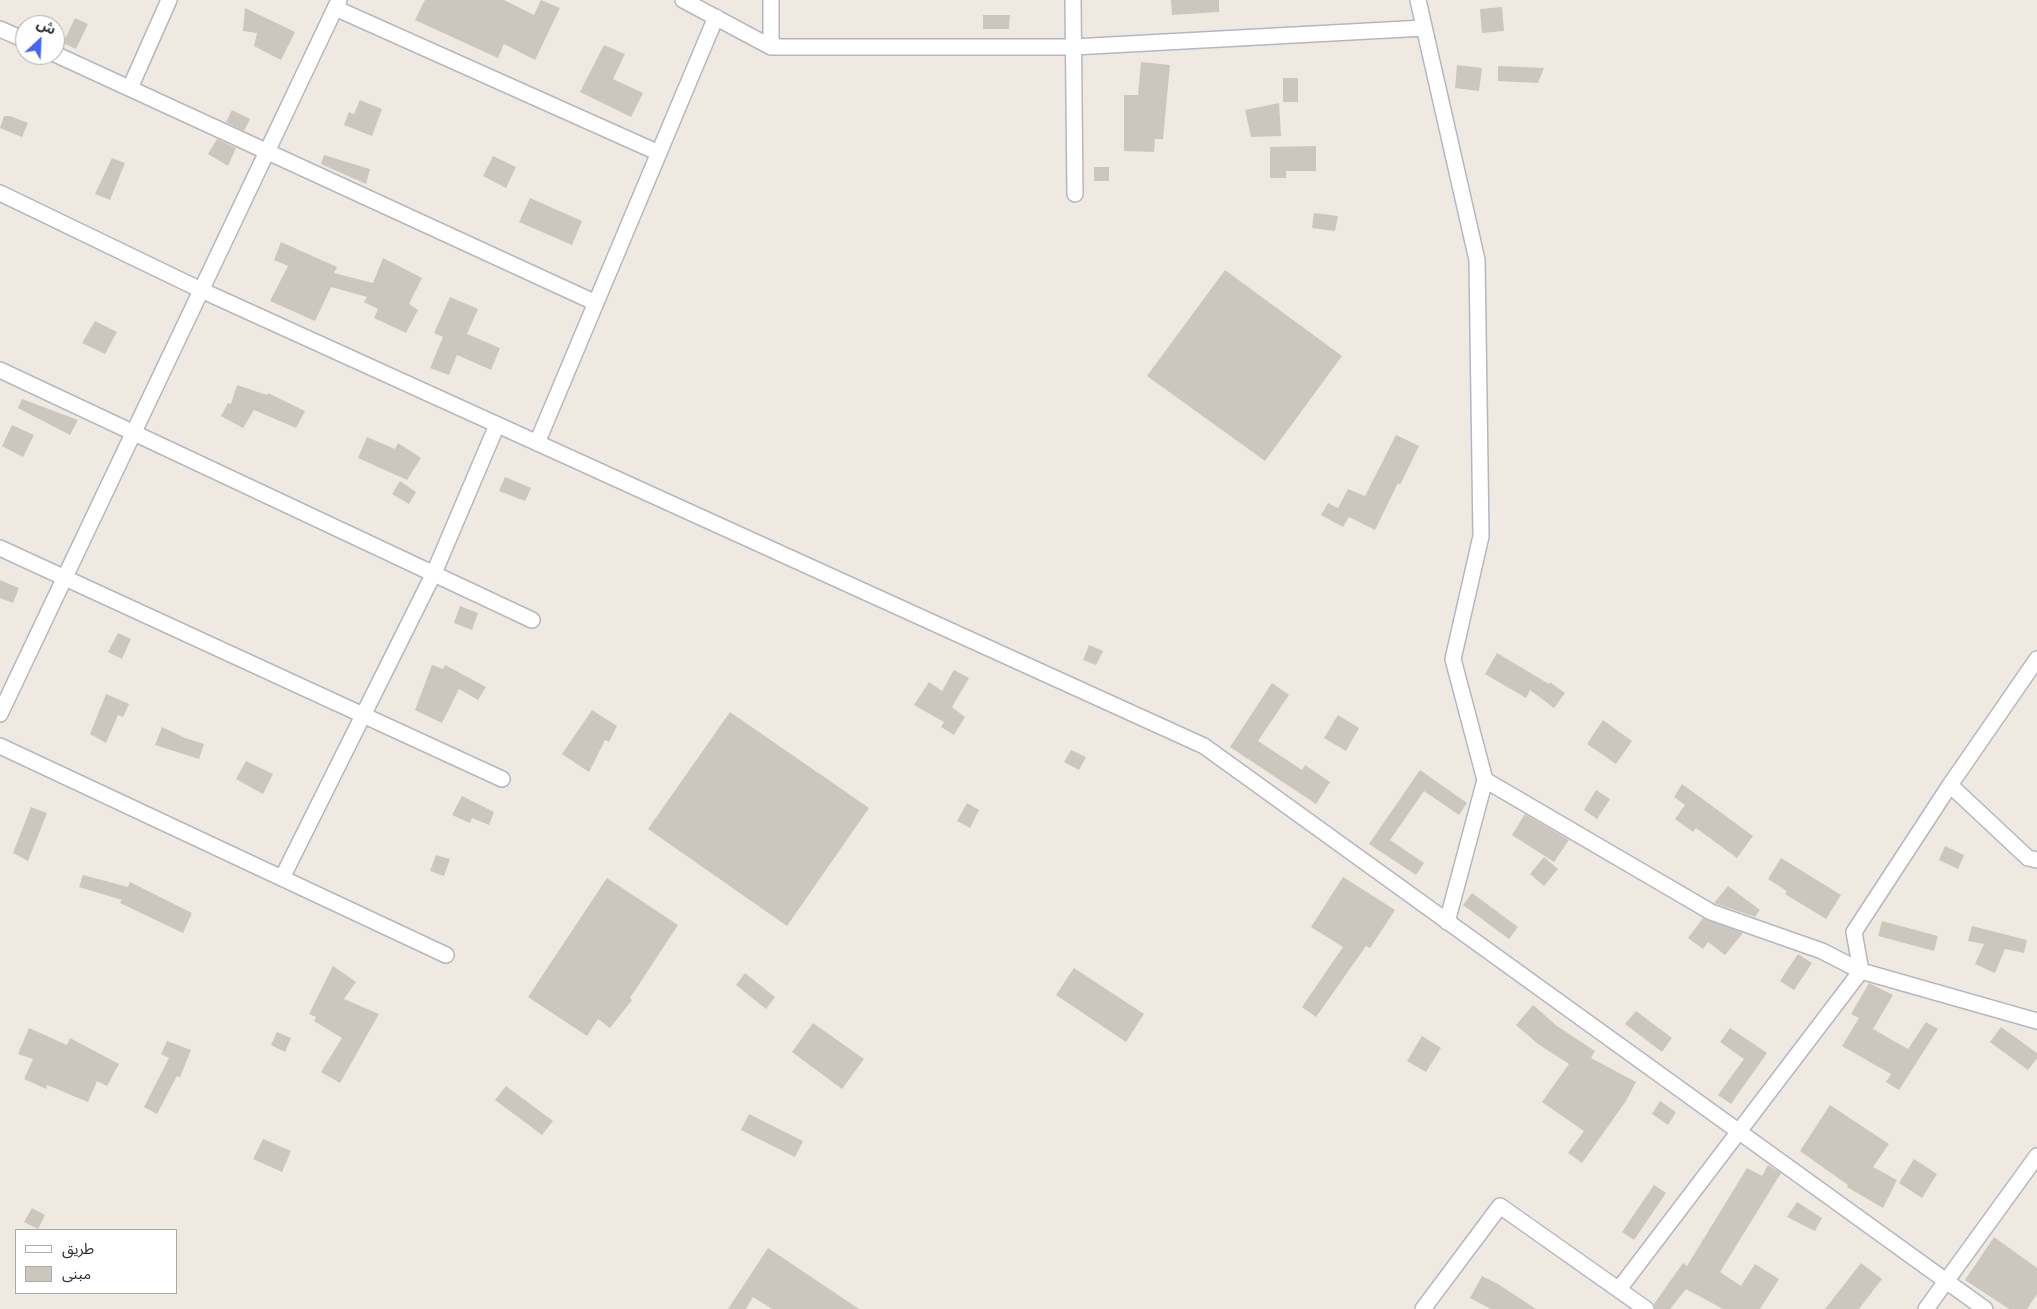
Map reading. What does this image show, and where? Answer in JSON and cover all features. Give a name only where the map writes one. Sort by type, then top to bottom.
[{"type":"street","points":[[130,88],[169,0]]},
{"type":"street","points":[[683,0],[771,47],[1073,47],[1424,28]]},
{"type":"street","points":[[771,47],[772,0]]},
{"type":"street","points":[[1073,0],[1075,194]]},
{"type":"street","points":[[1418,0],[1477,260],[1482,536],[1453,659],[1484,780],[1447,922]]},
{"type":"street","points":[[0,714],[337,4],[659,153]]},
{"type":"street","points":[[537,443],[716,18]]},
{"type":"street","points":[[0,29],[15,36]]},
{"type":"street","points":[[65,59],[596,303]]},
{"type":"street","points":[[0,193],[201,290],[1204,746],[1985,1309]]},
{"type":"street","points":[[0,370],[532,620]]},
{"type":"street","points":[[282,878],[434,573],[497,425]]},
{"type":"street","points":[[0,548],[502,779]]},
{"type":"street","points":[[1618,1290],[1862,971],[1854,932],[1950,785],[2035,665]]},
{"type":"street","points":[[0,746],[446,955]]},
{"type":"street","points":[[1484,780],[1711,912],[1822,951],[1862,971],[2037,1021]]},
{"type":"street","points":[[1950,785],[2028,858],[2037,860]]},
{"type":"street","points":[[1926,1309],[2037,1156]]},
{"type":"street","points":[[1424,1309],[1500,1206],[1646,1309]]},
{"type":"building","points":[[425,0],[504,0],[534,15],[541,0],[560,8],[535,60],[504,44],[498,58],[415,20]]},
{"type":"building","points":[[1171,0],[1219,0],[1219,12],[1172,15]]},
{"type":"building","points":[[1502,7],[1504,31],[1482,33],[1480,9]]},
{"type":"building","points":[[245,8],[295,32],[281,60],[254,46],[257,33],[243,31]]},
{"type":"building","points":[[983,15],[1010,15],[1009,29],[983,29]]},
{"type":"building","points":[[75,18],[88,24],[76,49],[65,44],[65,39]]},
{"type":"building","points":[[604,45],[625,54],[613,79],[643,93],[631,117],[580,92]]},
{"type":"building","points":[[1141,62],[1170,65],[1163,139],[1155,139],[1154,152],[1124,151],[1124,95],[1138,95]]},
{"type":"building","points":[[1457,65],[1482,68],[1479,91],[1455,88]]},
{"type":"building","points":[[1498,66],[1544,68],[1538,83],[1498,81]]},
{"type":"building","points":[[1283,78],[1298,78],[1298,102],[1283,102]]},
{"type":"building","points":[[360,100],[382,109],[372,136],[344,125],[349,112],[354,114]]},
{"type":"building","points":[[1279,103],[1281,136],[1251,137],[1245,110]]},
{"type":"building","points":[[232,110],[250,119],[244,131],[226,122]]},
{"type":"building","points":[[4,116],[10,116],[28,123],[22,137],[0,128]]},
{"type":"building","points":[[217,139],[236,148],[228,166],[208,154]]},
{"type":"building","points":[[1316,146],[1316,171],[1286,171],[1286,178],[1270,178],[1270,147]]},
{"type":"building","points":[[324,155],[370,169],[366,184],[321,164]]},
{"type":"building","points":[[493,156],[516,167],[506,188],[483,176]]},
{"type":"building","points":[[112,158],[125,163],[110,200],[95,194]]},
{"type":"building","points":[[1094,167],[1109,167],[1109,181],[1094,181]]},
{"type":"building","points":[[530,198],[582,221],[572,245],[519,222]]},
{"type":"building","points":[[1314,213],[1338,216],[1335,231],[1312,228]]},
{"type":"building","points":[[281,242],[337,267],[334,273],[373,283],[383,258],[422,278],[409,304],[418,310],[406,333],[374,318],[378,309],[364,302],[367,297],[331,287],[315,321],[270,301],[288,266],[274,260]]},
{"type":"building","points":[[1225,270],[1342,356],[1265,461],[1147,376]]},
{"type":"building","points":[[450,297],[478,309],[467,334],[500,348],[491,370],[457,355],[449,375],[430,368],[443,337],[434,333]]},
{"type":"building","points":[[95,321],[117,332],[105,354],[82,343]]},
{"type":"building","points":[[237,385],[267,395],[268,393],[305,411],[296,428],[254,410],[243,428],[221,416],[228,403],[231,404]]},
{"type":"building","points":[[22,399],[78,420],[70,435],[18,408]]},
{"type":"building","points":[[12,425],[34,435],[23,457],[2,446]]},
{"type":"building","points":[[1396,435],[1419,446],[1375,530],[1349,517],[1343,527],[1321,515],[1328,503],[1338,508],[1348,489],[1365,496]]},
{"type":"building","points":[[367,437],[395,449],[398,443],[421,458],[407,480],[358,458]]},
{"type":"building","points":[[505,477],[531,488],[525,501],[499,491]]},
{"type":"building","points":[[400,481],[416,492],[409,504],[392,494]]},
{"type":"building","points":[[0,580],[19,588],[13,603],[0,598]]},
{"type":"building","points":[[460,606],[478,613],[472,630],[454,623]]},
{"type":"building","points":[[118,633],[131,639],[122,659],[108,652]]},
{"type":"building","points":[[1089,645],[1103,651],[1096,665],[1083,660]]},
{"type":"building","points":[[1497,653],[1549,684],[1550,682],[1565,693],[1554,708],[1530,690],[1526,698],[1485,674]]},
{"type":"building","points":[[432,665],[443,669],[445,665],[486,687],[478,700],[459,689],[442,723],[415,710]]},
{"type":"building","points":[[954,670],[969,678],[952,707],[965,717],[954,735],[941,727],[944,722],[914,705],[929,682],[942,691]]},
{"type":"building","points":[[1272,683],[1289,695],[1258,741],[1302,770],[1305,765],[1330,782],[1316,804],[1230,747]]},
{"type":"building","points":[[106,694],[129,704],[123,717],[118,715],[106,743],[90,734]]},
{"type":"building","points":[[592,710],[617,726],[609,742],[605,740],[589,772],[562,754]]},
{"type":"building","points":[[730,712],[869,808],[787,926],[648,829]]},
{"type":"building","points":[[1338,715],[1359,728],[1346,751],[1324,738]]},
{"type":"building","points":[[1603,720],[1632,741],[1616,764],[1587,744]]},
{"type":"building","points":[[162,727],[185,738],[204,744],[199,759],[155,745]]},
{"type":"building","points":[[1071,750],[1086,757],[1079,770],[1064,762]]},
{"type":"building","points":[[246,761],[273,774],[263,794],[236,779]]},
{"type":"building","points":[[1420,770],[1467,803],[1459,815],[1424,791],[1390,840],[1424,863],[1416,875],[1369,844]]},
{"type":"building","points":[[1682,784],[1753,836],[1737,858],[1696,828],[1693,832],[1675,819],[1685,805],[1674,797]]},
{"type":"building","points":[[1596,790],[1610,799],[1597,819],[1584,810]]},
{"type":"building","points":[[462,796],[494,812],[489,825],[472,818],[470,823],[452,815]]},
{"type":"building","points":[[967,803],[979,810],[970,828],[957,821]]},
{"type":"building","points":[[31,807],[47,813],[28,861],[13,853]]},
{"type":"building","points":[[1525,814],[1569,840],[1554,862],[1512,835]]},
{"type":"building","points":[[1945,846],[1964,855],[1958,869],[1939,860]]},
{"type":"building","points":[[436,855],[450,859],[444,876],[430,871]]},
{"type":"building","points":[[1544,857],[1558,869],[1544,886],[1530,874]]},
{"type":"building","points":[[1781,858],[1841,895],[1826,919],[1785,894],[1787,891],[1768,879]]},
{"type":"building","points":[[83,875],[128,887],[130,882],[192,913],[183,933],[120,903],[122,900],[79,887]]},
{"type":"building","points":[[1343,877],[1395,910],[1370,948],[1366,946],[1316,1017],[1302,1007],[1343,947],[1311,927]]},
{"type":"building","points":[[607,878],[678,925],[630,998],[632,1000],[610,1028],[598,1019],[587,1036],[528,997]]},
{"type":"building","points":[[1728,886],[1760,910],[1755,917],[1714,903]]},
{"type":"building","points":[[1472,893],[1518,927],[1509,939],[1463,905]]},
{"type":"building","points":[[1703,918],[1743,933],[1725,955],[1708,942],[1703,949],[1688,938]]},
{"type":"building","points":[[1882,921],[1938,936],[1934,951],[1878,936]]},
{"type":"building","points":[[1972,926],[2027,940],[2024,953],[2005,949],[1995,973],[1975,964],[1984,944],[1968,941]]},
{"type":"building","points":[[1798,954],[1812,963],[1794,990],[1780,981]]},
{"type":"building","points":[[333,966],[356,982],[344,999],[379,1014],[340,1083],[321,1072],[342,1038],[314,1021],[316,1017],[309,1014]]},
{"type":"building","points":[[1074,968],[1144,1014],[1126,1042],[1056,995]]},
{"type":"building","points":[[745,973],[775,997],[766,1009],[736,985]]},
{"type":"building","points":[[1869,983],[1893,995],[1873,1029],[1908,1049],[1926,1022],[1938,1029],[1899,1090],[1886,1082],[1891,1074],[1842,1046],[1859,1018],[1851,1014]]},
{"type":"building","points":[[1533,1005],[1557,1026],[1595,1051],[1591,1058],[1636,1082],[1626,1101],[1582,1163],[1568,1153],[1584,1131],[1542,1102],[1569,1064],[1538,1044],[1516,1025]]},
{"type":"building","points":[[1636,1011],[1672,1038],[1662,1052],[1625,1024]]},
{"type":"building","points":[[813,1023],[864,1059],[842,1089],[792,1052]]},
{"type":"building","points":[[2001,1027],[2037,1053],[2037,1058],[2028,1070],[1990,1042]]},
{"type":"building","points":[[29,1028],[67,1045],[70,1038],[119,1064],[107,1086],[97,1081],[88,1102],[47,1085],[46,1089],[24,1079],[33,1059],[18,1054]]},
{"type":"building","points":[[1730,1028],[1767,1053],[1731,1104],[1718,1095],[1744,1059],[1720,1042]]},
{"type":"building","points":[[277,1032],[291,1038],[285,1052],[271,1045]]},
{"type":"building","points":[[1422,1036],[1441,1048],[1426,1072],[1407,1061]]},
{"type":"building","points":[[167,1041],[191,1050],[180,1077],[177,1076],[157,1114],[144,1107],[169,1058],[161,1054]]},
{"type":"building","points":[[506,1086],[553,1121],[542,1135],[495,1100]]},
{"type":"building","points":[[1660,1101],[1676,1112],[1668,1125],[1652,1114]]},
{"type":"building","points":[[1830,1105],[1889,1144],[1873,1167],[1897,1180],[1883,1208],[1847,1187],[1848,1185],[1800,1151]]},
{"type":"building","points":[[749,1114],[803,1141],[795,1157],[741,1130]]},
{"type":"building","points":[[263,1139],[291,1151],[282,1172],[253,1159]]},
{"type":"building","points":[[1914,1159],[1937,1174],[1922,1198],[1899,1183]]},
{"type":"building","points":[[1768,1165],[1781,1173],[1720,1272],[1741,1286],[1755,1264],[1779,1279],[1760,1309],[1723,1309],[1686,1289],[1670,1309],[1655,1309],[1654,1304],[1683,1263],[1687,1266],[1747,1168],[1762,1176]]},
{"type":"building","points":[[1654,1185],[1666,1193],[1634,1240],[1622,1232]]},
{"type":"building","points":[[1797,1202],[1822,1218],[1815,1231],[1787,1217]]},
{"type":"building","points":[[32,1208],[45,1215],[38,1229],[24,1222]]},
{"type":"building","points":[[1994,1237],[2037,1268],[2037,1294],[2027,1309],[2009,1309],[1965,1280]]},
{"type":"building","points":[[768,1248],[859,1309],[772,1309],[753,1297],[746,1309],[728,1309]]},
{"type":"building","points":[[1861,1263],[1882,1279],[1859,1309],[1825,1309]]},
{"type":"building","points":[[1482,1276],[1498,1284],[1536,1309],[1491,1309],[1470,1298]]}]
